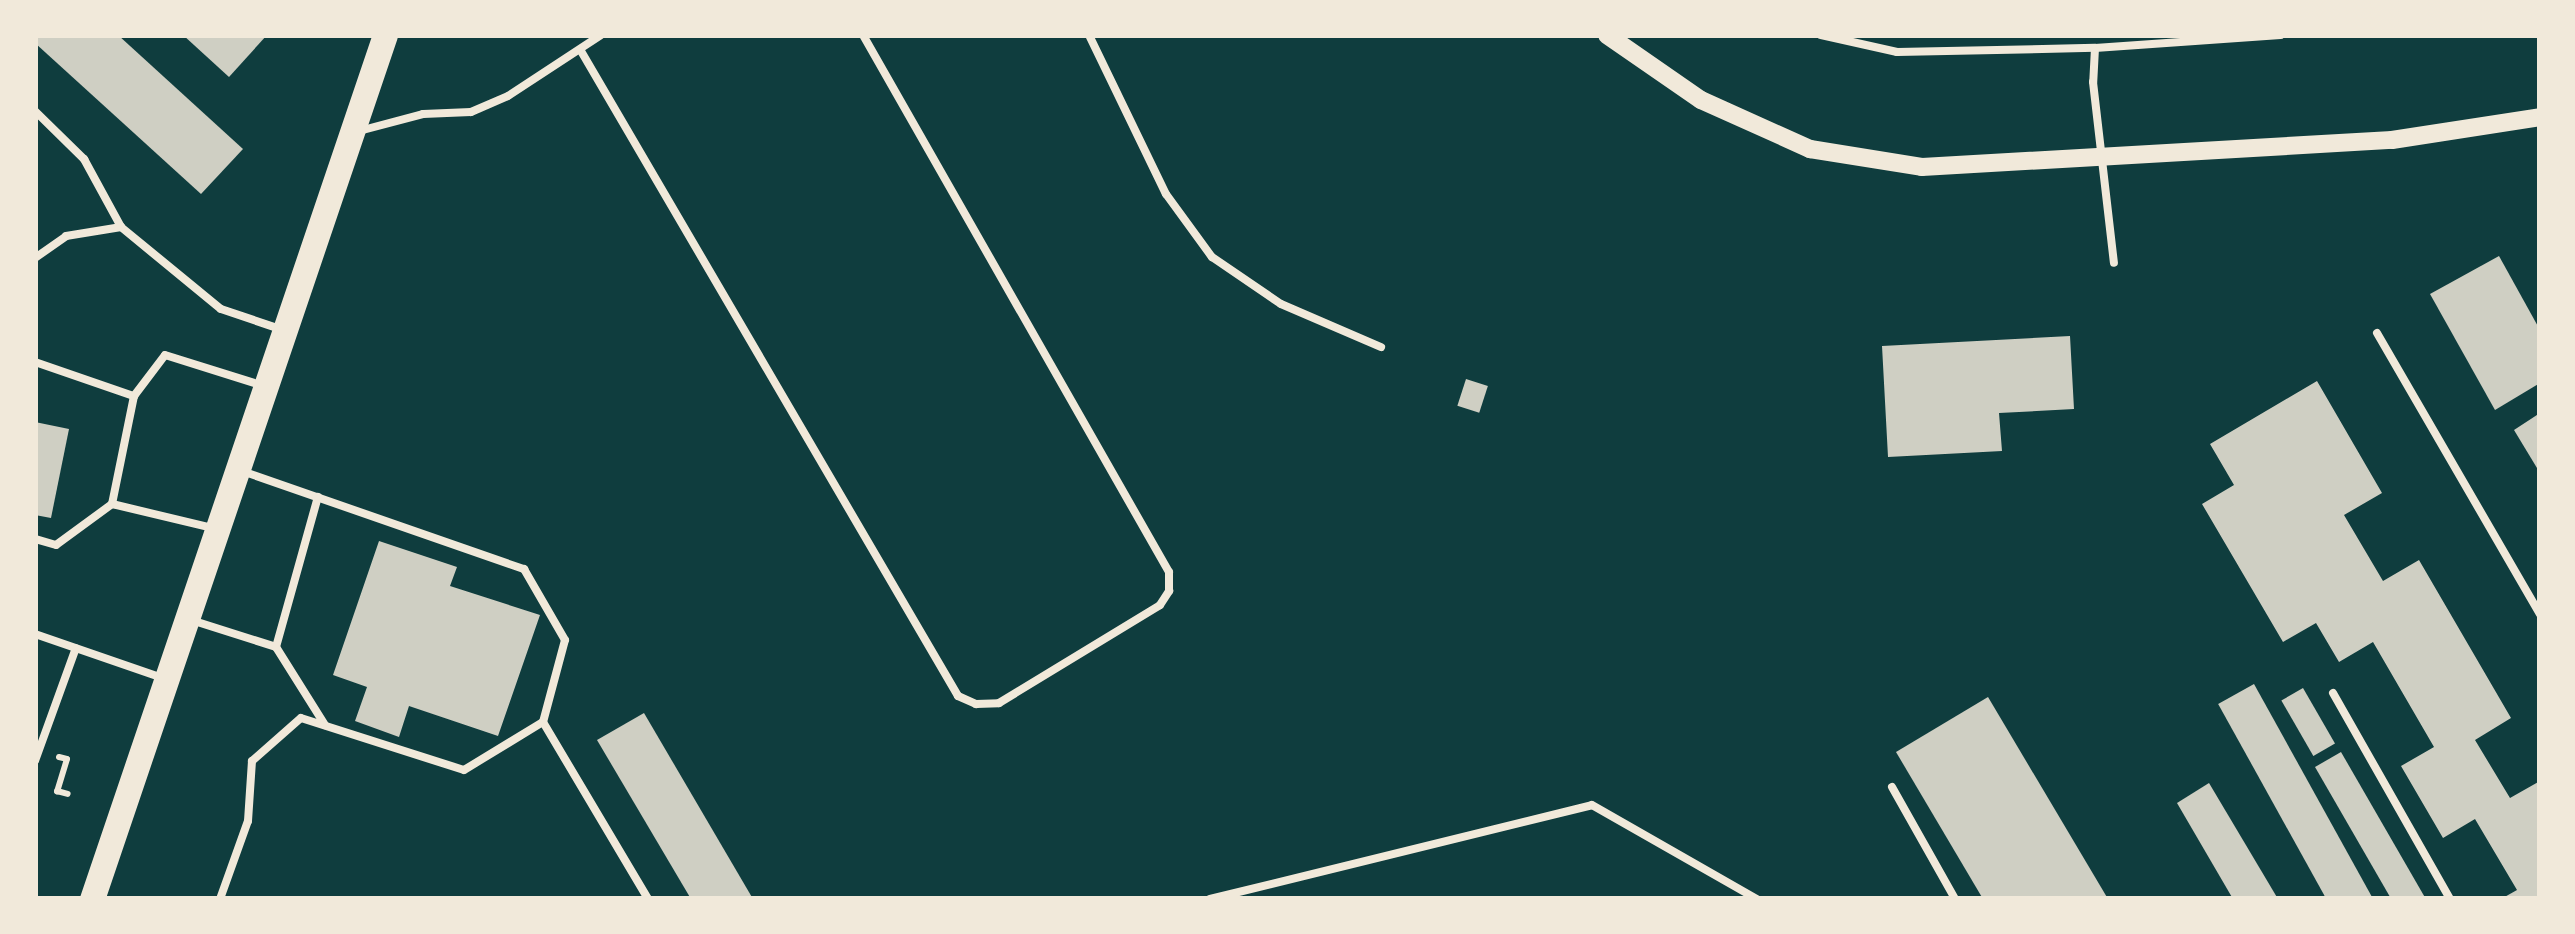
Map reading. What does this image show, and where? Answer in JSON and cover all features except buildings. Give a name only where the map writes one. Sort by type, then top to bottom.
[{"type":"main road","points":[[92,899],[385,35]]},
{"type":"street","points":[[1607,35],[1700,100],[1810,149],[1922,166],[2392,140],[2540,118]]},
{"type":"lane","points":[[351,133],[423,114],[471,112],[508,96],[601,35]]},
{"type":"lane","points":[[581,50],[958,696],[976,704],[999,703],[1160,605],[1169,591],[1168,572],[863,35]]},
{"type":"lane","points":[[1089,35],[1166,194],[1212,257],[1281,304],[1380,347]]},
{"type":"lane","points":[[1820,35],[1897,52],[2095,48],[2281,35]]},
{"type":"lane","points":[[2095,48],[2093,82],[2114,264]]},
{"type":"lane","points":[[35,112],[84,160],[121,228],[221,310],[284,331]]},
{"type":"lane","points":[[35,258],[66,236],[121,228]]},
{"type":"lane","points":[[2377,333],[2540,614]]},
{"type":"lane","points":[[35,539],[56,545],[112,504],[134,396],[166,355],[265,386]]},
{"type":"lane","points":[[35,362],[134,396]]},
{"type":"lane","points":[[220,899],[248,821],[252,760],[300,718],[464,770],[543,722],[565,640],[524,569],[237,470]]},
{"type":"lane","points":[[276,647],[318,497]]},
{"type":"lane","points":[[112,504],[217,530]]},
{"type":"lane","points":[[187,619],[276,647],[326,726]]},
{"type":"lane","points":[[35,634],[166,680]]},
{"type":"lane","points":[[35,761],[76,648]]},
{"type":"lane","points":[[2334,693],[2450,899]]},
{"type":"lane","points":[[543,722],[648,899]]},
{"type":"lane","points":[[1892,787],[1955,899]]},
{"type":"lane","points":[[1210,899],[1592,804],[1757,899]]},
{"type":"path","points":[[54,755],[68,759],[56,791],[68,794]]}]
